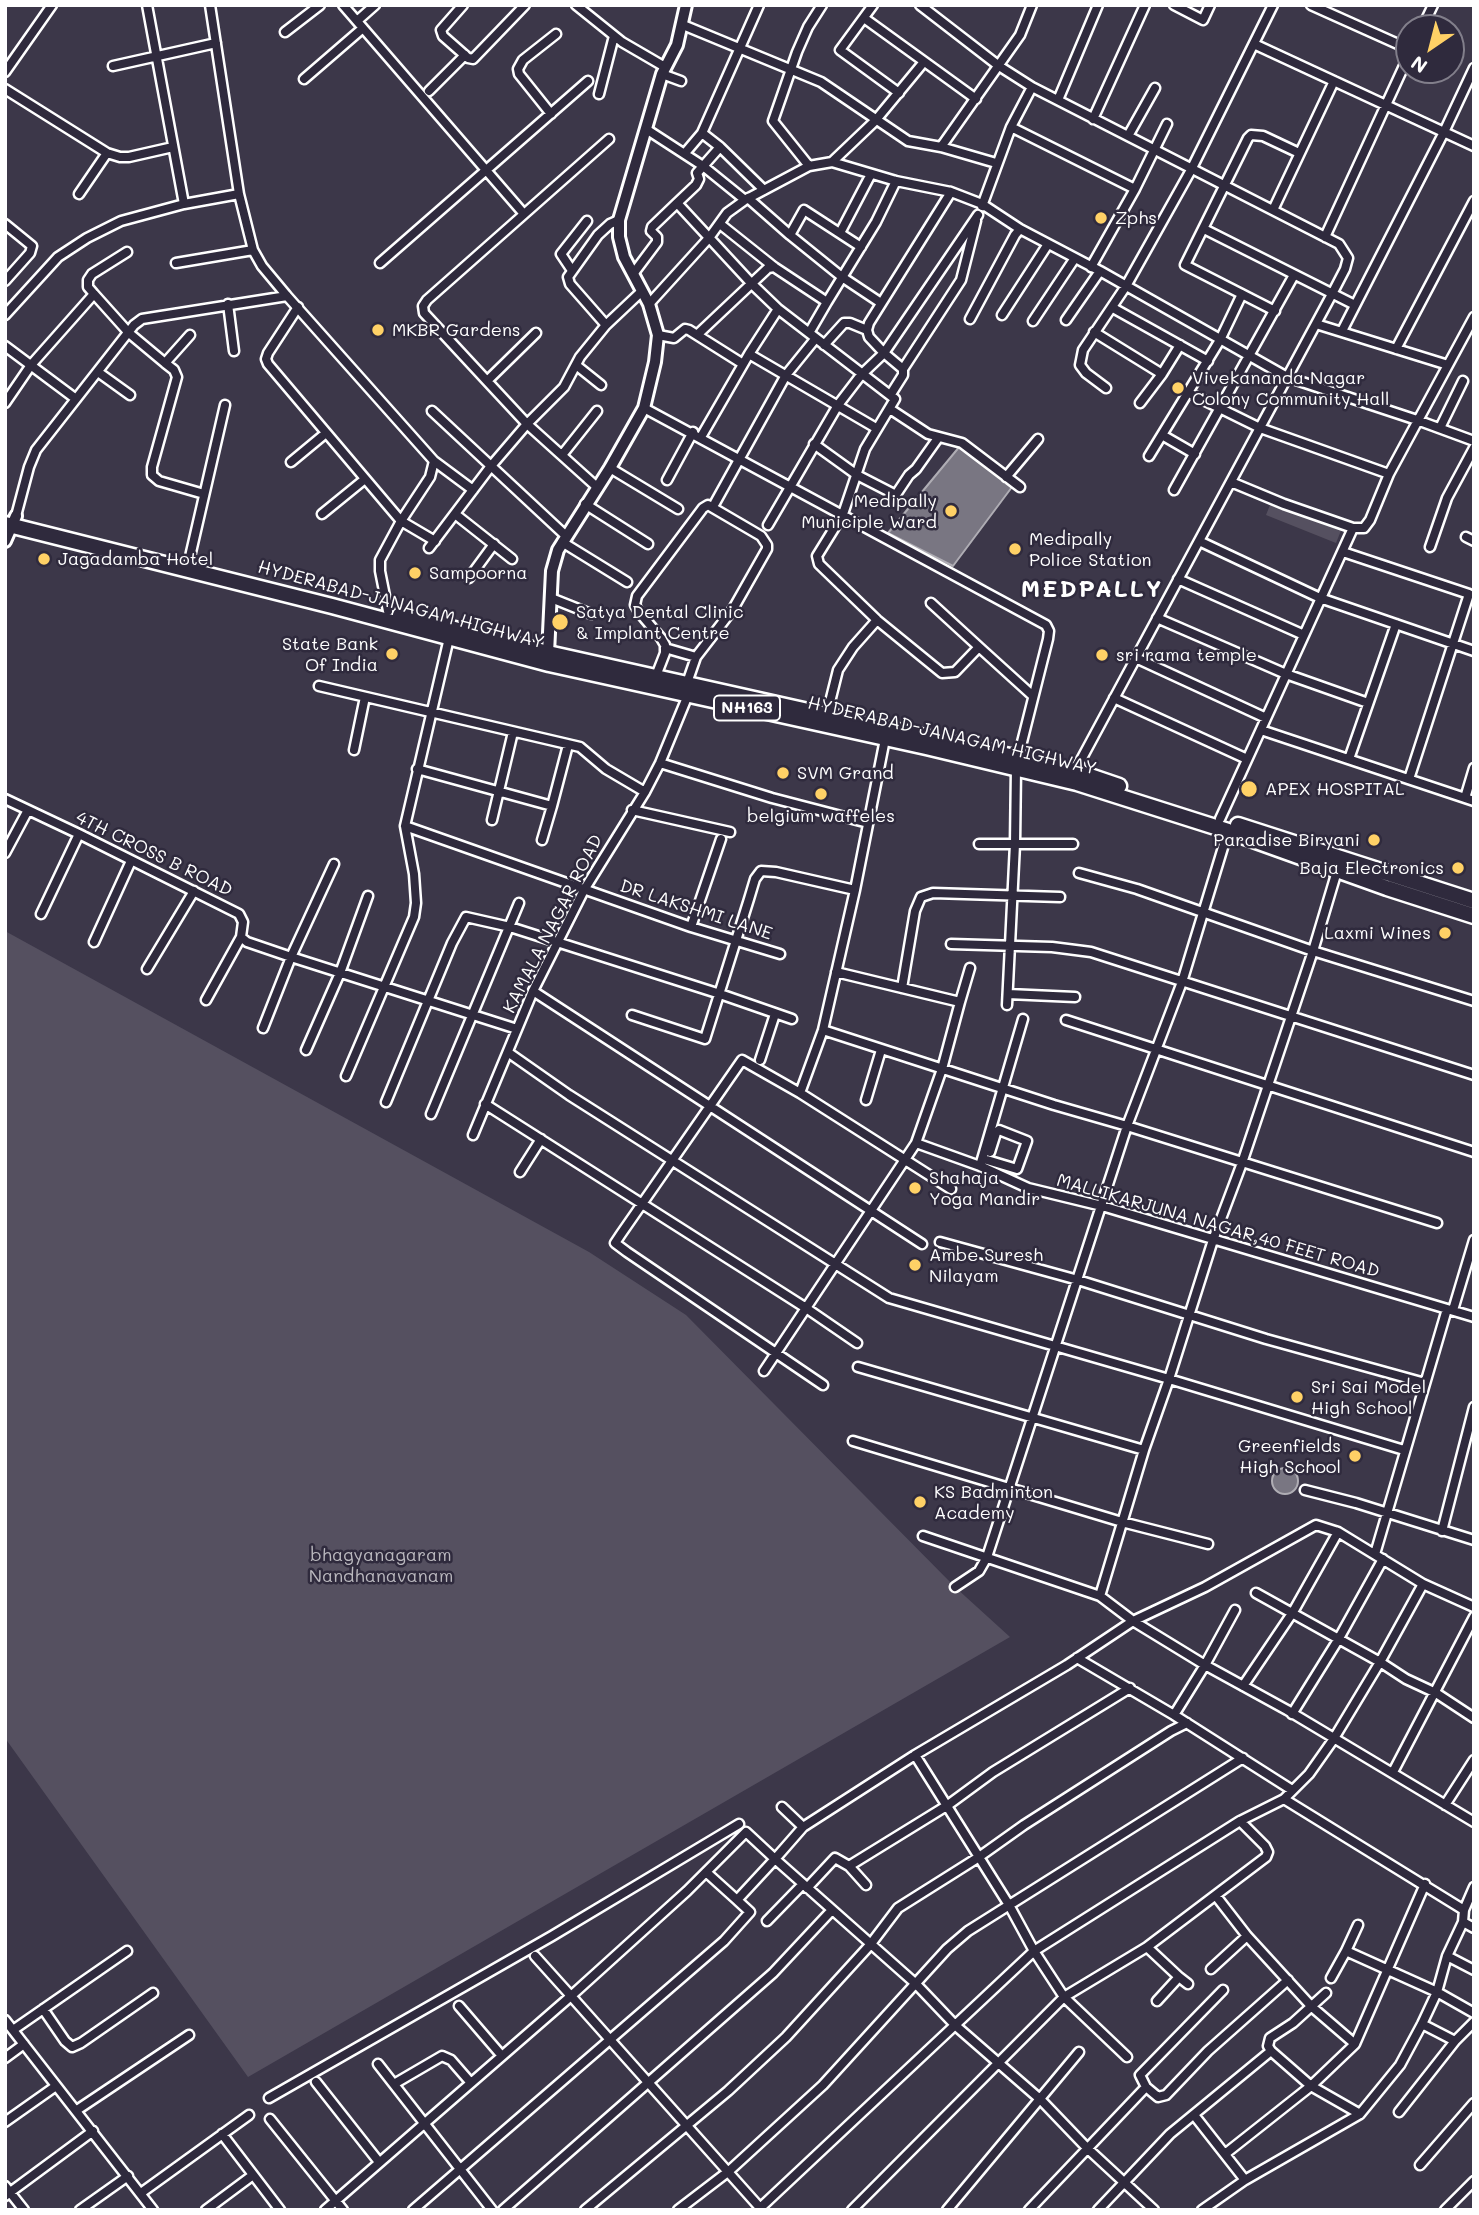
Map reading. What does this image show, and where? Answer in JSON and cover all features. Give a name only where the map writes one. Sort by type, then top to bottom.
[{"type":"highway","name":"HYDERABAD-JANAGAM HIGHWAY","points":[[10,520],[166,559],[549,664],[827,714],[1017,763],[1224,825],[1337,871],[1474,901]]},
{"type":"highway","name":"HYDERABAD-JANAGAM HIGHWAY","points":[[166,559],[189,561],[548,653],[656,676],[687,689],[885,739],[928,742]]},
{"type":"highway","name":"HYDERABAD-JANAGAM HIGHWAY","points":[[1017,763],[1074,771],[1389,882],[1474,916]]},
{"type":"street","points":[[5,72],[52,5]]},
{"type":"street","points":[[147,5],[184,204]]},
{"type":"street","points":[[209,5],[239,194],[253,250],[262,266],[287,296],[434,461],[473,490]]},
{"type":"street","points":[[285,32],[320,5]]},
{"type":"street","points":[[342,5],[524,214]]},
{"type":"street","points":[[304,79],[360,25],[375,5]]},
{"type":"street","points":[[463,5],[442,30],[443,36],[473,59],[525,5]]},
{"type":"street","points":[[576,5],[614,36],[681,81]]},
{"type":"street","points":[[548,653],[552,571],[564,538],[598,488],[645,408],[655,362],[658,335],[649,304],[624,257],[618,237],[619,220],[664,70],[677,45],[686,5]]},
{"type":"street","points":[[685,153],[702,133],[759,5]]},
{"type":"street","points":[[809,166],[773,121],[773,113],[807,27],[822,5]]},
{"type":"street","points":[[873,5],[840,50],[899,93]]},
{"type":"street","points":[[920,5],[999,66],[1032,87],[1339,244],[1348,258],[1317,324],[1074,771]]},
{"type":"street","points":[[933,15],[939,5]]},
{"type":"street","points":[[941,148],[1020,35],[1032,5]]},
{"type":"street","points":[[1058,100],[1098,5]]},
{"type":"street","points":[[1093,119],[1145,5]]},
{"type":"street","points":[[1174,5],[1203,20],[1210,5]]},
{"type":"street","points":[[1106,388],[1080,365],[1083,350],[1113,308],[1191,170],[1273,5]]},
{"type":"street","points":[[1311,5],[1395,43]]},
{"type":"street","points":[[864,18],[976,99]]},
{"type":"street","points":[[683,25],[821,82],[908,141],[996,163]]},
{"type":"street","points":[[551,114],[519,74],[518,69],[523,60],[556,34]]},
{"type":"street","points":[[599,94],[614,36]]},
{"type":"street","points":[[113,66],[216,43]]},
{"type":"street","points":[[1254,44],[1474,146]]},
{"type":"street","points":[[429,91],[465,55]]},
{"type":"street","points":[[832,162],[875,121],[923,63]]},
{"type":"street","points":[[1342,331],[1474,68]]},
{"type":"street","points":[[380,263],[588,81]]},
{"type":"street","points":[[1273,210],[1334,81]]},
{"type":"street","points":[[1325,237],[1396,84]]},
{"type":"street","points":[[891,394],[903,375],[903,369],[961,280],[978,215],[996,163],[1032,87]]},
{"type":"street","points":[[1128,136],[1155,88]]},
{"type":"street","points":[[5,89],[107,153],[129,157],[173,147]]},
{"type":"street","points":[[1091,267],[1135,189],[1167,124]]},
{"type":"street","points":[[1011,127],[1135,189]]},
{"type":"street","points":[[646,129],[703,166],[842,277],[881,303]]},
{"type":"street","points":[[702,133],[764,190]]},
{"type":"street","points":[[1275,311],[1185,265],[1251,135],[1263,136],[1299,153]]},
{"type":"street","points":[[598,488],[527,424],[424,313],[423,306],[609,139]]},
{"type":"street","points":[[633,274],[657,242],[651,231],[652,226],[696,185],[699,179],[697,173],[720,147]]},
{"type":"street","points":[[79,194],[107,153]]},
{"type":"street","points":[[649,304],[709,238],[727,213],[809,166],[832,162],[896,181],[951,192],[982,204],[1020,229],[1287,377],[1474,441]]},
{"type":"street","points":[[841,233],[871,174]]},
{"type":"street","points":[[715,503],[812,335],[827,302],[861,247],[896,181]]},
{"type":"street","points":[[903,369],[869,337],[867,330],[951,192]]},
{"type":"street","points":[[5,315],[58,257],[87,238],[121,221],[184,204],[239,194]]},
{"type":"street","points":[[1396,349],[1474,201]]},
{"type":"street","points":[[677,203],[778,309],[861,375],[891,394],[895,401],[865,449],[843,514],[817,555],[817,560],[877,620],[942,673],[955,672],[979,647]]},
{"type":"street","points":[[790,235],[804,210],[861,247]]},
{"type":"street","points":[[768,524],[838,405],[861,375],[884,353],[978,215]]},
{"type":"street","points":[[606,324],[570,284],[568,277],[597,235],[619,220]]},
{"type":"street","points":[[571,269],[561,254],[587,221]]},
{"type":"street","points":[[5,224],[32,246],[30,253],[5,281]]},
{"type":"street","points":[[720,224],[774,267],[827,302]]},
{"type":"street","points":[[970,319],[1014,235],[1020,229]]},
{"type":"street","points":[[1204,229],[1355,305]]},
{"type":"street","points":[[1002,314],[1048,244]]},
{"type":"street","points":[[176,263],[253,250]]},
{"type":"street","points":[[127,252],[92,274],[88,287],[129,333],[174,370],[177,377],[152,475],[159,481],[204,494]]},
{"type":"street","points":[[1033,321],[1075,258]]},
{"type":"street","points":[[697,335],[768,268],[774,267]]},
{"type":"street","points":[[1066,320],[1100,271]]},
{"type":"street","points":[[1174,490],[1294,275]]},
{"type":"street","points":[[298,307],[266,359],[268,364],[401,521],[432,545],[491,466],[564,387],[576,365],[606,324],[642,291]]},
{"type":"street","points":[[5,403],[32,365],[94,294]]},
{"type":"street","points":[[1149,456],[1208,361],[1242,294]]},
{"type":"street","points":[[5,541],[36,450],[142,319],[287,296]]},
{"type":"street","points":[[228,304],[234,351]]},
{"type":"street","points":[[1113,308],[1208,361]]},
{"type":"street","points":[[667,480],[778,309]]},
{"type":"street","points":[[1231,482],[1353,528],[1367,526],[1390,474],[1474,317]]},
{"type":"street","points":[[824,345],[847,322],[867,330]]},
{"type":"street","points":[[1317,324],[1448,365]]},
{"type":"street","points":[[658,335],[674,338],[685,329],[743,364]]},
{"type":"street","points":[[1094,332],[1162,374]]},
{"type":"street","points":[[487,381],[536,333]]},
{"type":"street","points":[[165,363],[190,335]]},
{"type":"street","points":[[1140,404],[1180,345]]},
{"type":"street","points":[[5,346],[76,399]]},
{"type":"street","points":[[749,354],[876,428]]},
{"type":"street","points":[[576,365],[601,385]]},
{"type":"street","points":[[98,372],[130,395]]},
{"type":"street","points":[[1440,428],[1463,381]]},
{"type":"street","points":[[1189,393],[1260,428],[1390,474]]},
{"type":"street","points":[[189,561],[225,405]]},
{"type":"street","points":[[645,408],[1046,625],[1049,631],[1048,639],[1017,763],[1007,1005]]},
{"type":"street","points":[[890,409],[918,429],[939,438],[962,443],[1020,487]]},
{"type":"street","points":[[432,411],[564,538],[627,582]]},
{"type":"street","points":[[562,455],[597,411]]},
{"type":"street","points":[[291,462],[326,433]]},
{"type":"street","points":[[1162,435],[1195,454]]},
{"type":"street","points":[[814,444],[857,475],[897,493],[939,438]]},
{"type":"street","points":[[1006,477],[1038,439]]},
{"type":"street","points":[[1430,547],[1447,498],[1474,448]]},
{"type":"street","points":[[388,611],[380,570],[383,551],[430,477],[434,461]]},
{"type":"street","points":[[610,468],[678,509]]},
{"type":"street","points":[[322,514],[365,479]]},
{"type":"street","points":[[586,504],[648,544]]},
{"type":"street","name":"KAMALA NAGAR ROAD","points":[[473,1135],[533,991],[557,943],[584,890],[660,763],[696,657],[733,609],[767,549],[761,536],[708,505],[637,596],[635,605],[661,638],[665,648]]},
{"type":"street","points":[[455,514],[512,559]]},
{"type":"street","points":[[956,1587],[979,1571],[988,1557],[1127,1126],[1182,982],[1224,825],[1247,759],[1353,528]]},
{"type":"street","points":[[1199,541],[1320,598],[1474,651]]},
{"type":"street","points":[[469,578],[494,544]]},
{"type":"street","points":[[1343,552],[1469,594],[1409,779]]},
{"type":"street","points":[[1178,579],[1304,635]]},
{"type":"street","points":[[551,598],[591,614]]},
{"type":"street","points":[[931,603],[1033,696]]},
{"type":"street","points":[[1157,618],[1286,674],[1368,703]]},
{"type":"street","points":[[827,714],[838,670],[853,647],[877,620]]},
{"type":"street","points":[[1349,759],[1396,624]]},
{"type":"street","points":[[346,1076],[414,917],[414,874],[405,825],[449,638]]},
{"type":"street","points":[[656,676],[665,648],[696,657]]},
{"type":"street","points":[[1136,658],[1266,718]]},
{"type":"street","points":[[319,686],[584,750],[606,769],[645,792]]},
{"type":"street","points":[[354,750],[365,697]]},
{"type":"street","points":[[1114,698],[1247,759]]},
{"type":"street","points":[[1261,730],[1469,799],[1474,768]]},
{"type":"street","points":[[492,820],[513,732]]},
{"type":"street","points":[[800,1093],[823,1030],[855,890],[885,739]]},
{"type":"street","points":[[542,840],[568,745]]},
{"type":"street","points":[[660,763],[772,798],[868,823]]},
{"type":"street","points":[[417,769],[552,806]]},
{"type":"street","name":"4TH CROSS B ROAD","points":[[5,799],[239,914],[243,922],[241,937]]},
{"type":"street","points":[[5,853],[28,810]]},
{"type":"street","points":[[632,810],[730,832]]},
{"type":"street","name":"DR LAKSHMI LANE","points":[[405,825],[691,927],[780,954]]},
{"type":"street","points":[[41,914],[79,834]]},
{"type":"street","points":[[691,927],[720,839]]},
{"type":"street","points":[[979,844],[1073,844]]},
{"type":"street","points":[[93,942],[131,861]]},
{"type":"street","points":[[263,1028],[291,957],[334,864]]},
{"type":"street","points":[[632,1015],[705,1039],[755,880],[761,871],[855,890]]},
{"type":"street","points":[[1100,1596],[1144,1450],[1313,951],[1337,871]]},
{"type":"street","points":[[1079,873],[1137,889],[1313,951],[1474,1001]]},
{"type":"street","points":[[147,969],[194,891]]},
{"type":"street","points":[[902,988],[915,911],[921,897],[933,893],[1060,897]]},
{"type":"street","points":[[306,1050],[340,973],[368,896]]},
{"type":"street","points":[[431,1114],[519,903]]},
{"type":"street","points":[[386,1102],[452,943],[466,917],[510,927],[792,1019]]},
{"type":"street","points":[[206,1000],[241,937],[247,942],[291,957],[517,1029]]},
{"type":"street","points":[[951,944],[1052,947],[1091,952],[1474,1075]]},
{"type":"street","points":[[764,1371],[916,1143],[942,1069],[970,968]]},
{"type":"street","points":[[836,972],[960,1002]]},
{"type":"street","points":[[533,991],[922,1244]]},
{"type":"street","points":[[1008,994],[1074,996]]},
{"type":"street","points":[[760,1060],[775,1014]]},
{"type":"street","points":[[983,1165],[1023,1019]]},
{"type":"street","points":[[1066,1020],[1474,1152]]},
{"type":"street","points":[[823,1030],[1437,1223]]},
{"type":"street","points":[[866,1100],[881,1050]]},
{"type":"street","points":[[509,1053],[888,1298],[1404,1450]]},
{"type":"street","points":[[823,1385],[615,1243],[742,1060],[800,1093],[951,1189]]},
{"type":"street","points":[[485,1104],[857,1343]]},
{"type":"street","points":[[998,1131],[1027,1140],[1018,1169],[983,1165],[998,1131]]},
{"type":"street","points":[[520,1172],[541,1139]]},
{"type":"street","name":"MALLIKARJUNA NAGAR,40 FEET ROAD","points":[[916,1143],[983,1165],[1028,1188],[1102,1206],[1474,1317]]},
{"type":"street","points":[[1292,1713],[1338,1640],[1379,1557],[1387,1512],[1404,1450],[1450,1309],[1469,1270],[1474,1240]]},
{"type":"street","points":[[940,1241],[1078,1280],[1266,1339],[1425,1383]]},
{"type":"street","points":[[858,1367],[1144,1450]]},
{"type":"street","points":[[1442,1531],[1474,1407]]},
{"type":"street","points":[[853,1441],[1122,1522],[1208,1544]]},
{"type":"street","points":[[1305,1490],[1387,1512],[1474,1540]]},
{"type":"street","points":[[737,1900],[803,1827],[1133,1621],[1205,1587],[1316,1525],[1338,1532],[1423,1584],[1474,1607]]},
{"type":"street","points":[[1243,1686],[1293,1612],[1338,1532]]},
{"type":"street","points":[[923,1536],[1100,1596],[1133,1621],[1205,1665],[1292,1713],[1474,1822]]},
{"type":"street","points":[[535,1956],[649,2081],[760,2209],[1034,1951],[1240,1821],[1284,1799],[1309,1774],[1333,1740],[1423,1584]]},
{"type":"street","points":[[1256,1593],[1474,1717]]},
{"type":"street","points":[[1174,1715],[1235,1610]]},
{"type":"street","points":[[1392,1772],[1474,1617]]},
{"type":"street","points":[[1077,1658],[1174,1715],[1292,1790]]},
{"type":"street","points":[[849,1866],[948,1805],[993,1772],[1130,1688]]},
{"type":"street","points":[[585,2210],[728,2091],[786,2037],[870,1945],[898,1908],[1187,1723]]},
{"type":"street","points":[[915,1755],[1064,1997],[1127,2057]]},
{"type":"street","points":[[678,2210],[729,2171],[823,2085],[947,1949],[968,1931],[1243,1758]]},
{"type":"street","points":[[1445,1805],[1474,1760]]},
{"type":"street","points":[[1284,1799],[1464,1910]]},
{"type":"street","points":[[782,1807],[803,1827]]},
{"type":"street","points":[[852,2210],[1064,1997],[1147,1947],[1262,1861],[1268,1852],[1265,1846],[1240,1821]]},
{"type":"street","points":[[269,2098],[552,1936],[739,1824]]},
{"type":"street","points":[[325,2210],[570,1996],[746,1832],[916,1984],[956,2026],[1041,2100],[1087,2148],[1154,2210]]},
{"type":"street","points":[[767,1921],[835,1858],[849,1866],[866,1885]]},
{"type":"street","points":[[413,2210],[724,1941],[750,1912],[706,1872]]},
{"type":"street","points":[[1225,2154],[1311,2087],[1355,2044],[1425,1884]]},
{"type":"street","points":[[1202,2210],[1244,2180],[1360,2114],[1400,2065],[1422,2024],[1437,1992],[1447,1956],[1463,1922],[1464,1910],[1474,1888]]},
{"type":"street","points":[[1216,1896],[1247,1936],[1312,2007],[1355,2044]]},
{"type":"street","points":[[503,2210],[773,1973],[832,1910]]},
{"type":"street","points":[[1463,1922],[1474,1928]]},
{"type":"street","points":[[1331,1978],[1358,1925]]},
{"type":"street","points":[[1211,1969],[1247,1936]]},
{"type":"street","points":[[1147,1947],[1188,1984]]},
{"type":"street","points":[[13,2030],[127,1951]]},
{"type":"street","points":[[1346,1951],[1437,1992],[1474,2013]]},
{"type":"street","points":[[1447,1956],[1474,1970]]},
{"type":"street","points":[[1157,2001],[1179,1977]]},
{"type":"street","points":[[1223,1990],[1142,2072],[1140,2078],[1158,2097],[1166,2095],[1208,2052],[1288,1980]]},
{"type":"street","points":[[43,2009],[72,2047],[153,1993]]},
{"type":"street","points":[[1326,1993],[1293,2023],[1270,2038],[1268,2046],[1311,2087],[1360,2114]]},
{"type":"street","points":[[459,2006],[502,2056]]},
{"type":"street","points":[[5,2020],[153,2210]]},
{"type":"street","points":[[1399,2112],[1455,2041],[1474,2022]]},
{"type":"street","points":[[1422,2024],[1455,2041]]},
{"type":"street","points":[[77,2110],[189,2035]]},
{"type":"street","points":[[5,2058],[24,2044]]},
{"type":"street","points":[[1098,2210],[1170,2134],[1271,2051]]},
{"type":"street","points":[[947,2210],[1079,2052]]},
{"type":"street","points":[[394,2084],[442,2056],[451,2060],[471,2083]]},
{"type":"street","points":[[378,2064],[492,2210]]},
{"type":"street","points":[[316,2082],[379,2162]]},
{"type":"street","points":[[5,2122],[57,2086]]},
{"type":"street","points":[[1029,2210],[1146,2087]]},
{"type":"street","points":[[1420,2165],[1474,2103]]},
{"type":"street","points":[[141,2193],[249,2115]]},
{"type":"street","points":[[1194,2115],[1244,2180]]},
{"type":"street","points":[[270,2119],[344,2210]]},
{"type":"street","points":[[24,2210],[7,2191],[93,2131]]},
{"type":"street","points":[[222,2134],[280,2210]]},
{"type":"street","points":[[206,2210],[253,2175]]},
{"type":"street","points":[[80,2210],[128,2176]]},
{"type":"street","points":[[1445,2210],[1474,2181]]},
{"type":"green space","points":[[1272,500],[1342,528],[1336,543],[1266,515]]},
{"type":"green space","name":"bhagyanagaram Nandhanavanam","points":[[5,931],[589,1252],[686,1315],[955,1587],[1010,1637],[248,2077],[5,1738]]},
{"type":"shaded area","name":"Medipally Municiple Ward","points":[[960,446],[1012,487],[953,566],[888,533]]},
{"type":"shaded area","points":[[1285,1468],[1295,1471],[1298,1481],[1295,1491],[1285,1494],[1275,1491],[1272,1481],[1275,1471]]},
{"type":"place","name":"Zphs","points":[[1101,218]]},
{"type":"place","name":"MKBR Gardens","points":[[378,330]]},
{"type":"place","name":"Vivekananda Nagar Colony Community Hall","points":[[1178,388]]},
{"type":"place","name":"Medipally Municiple Ward","points":[[951,511]]},
{"type":"place","name":"Medipally Police Station","points":[[1015,549]]},
{"type":"place","name":"Jagadamba Hotel","points":[[44,559]]},
{"type":"place","name":"Sampoorna","points":[[415,573]]},
{"type":"place","name":"Satya Dental Clinic & Implant Centre","points":[[560,622]]},
{"type":"place","name":"State Bank Of India","points":[[392,654]]},
{"type":"place","name":"sri rama temple","points":[[1102,655]]},
{"type":"place","name":"SVM Grand","points":[[783,773]]},
{"type":"place","name":"APEX HOSPITAL","points":[[1249,789]]},
{"type":"place","name":"belgium waffeles","points":[[821,794]]},
{"type":"place","name":"Paradise Biryani","points":[[1374,840]]},
{"type":"place","name":"Baja Electronics","points":[[1458,868]]},
{"type":"place","name":"Laxmi Wines","points":[[1445,933]]},
{"type":"place","name":"Shahaja Yoga Mandir","points":[[915,1188]]},
{"type":"place","name":"Ambe Suresh Nilayam","points":[[915,1265]]},
{"type":"place","name":"Sri Sai Model High School","points":[[1297,1397]]},
{"type":"place","name":"Greenfields High School","points":[[1355,1456]]},
{"type":"place","name":"KS Badminton Academy","points":[[920,1502]]},
{"type":"district","name":"MEDPALLY","points":[[1092,590]]}]
